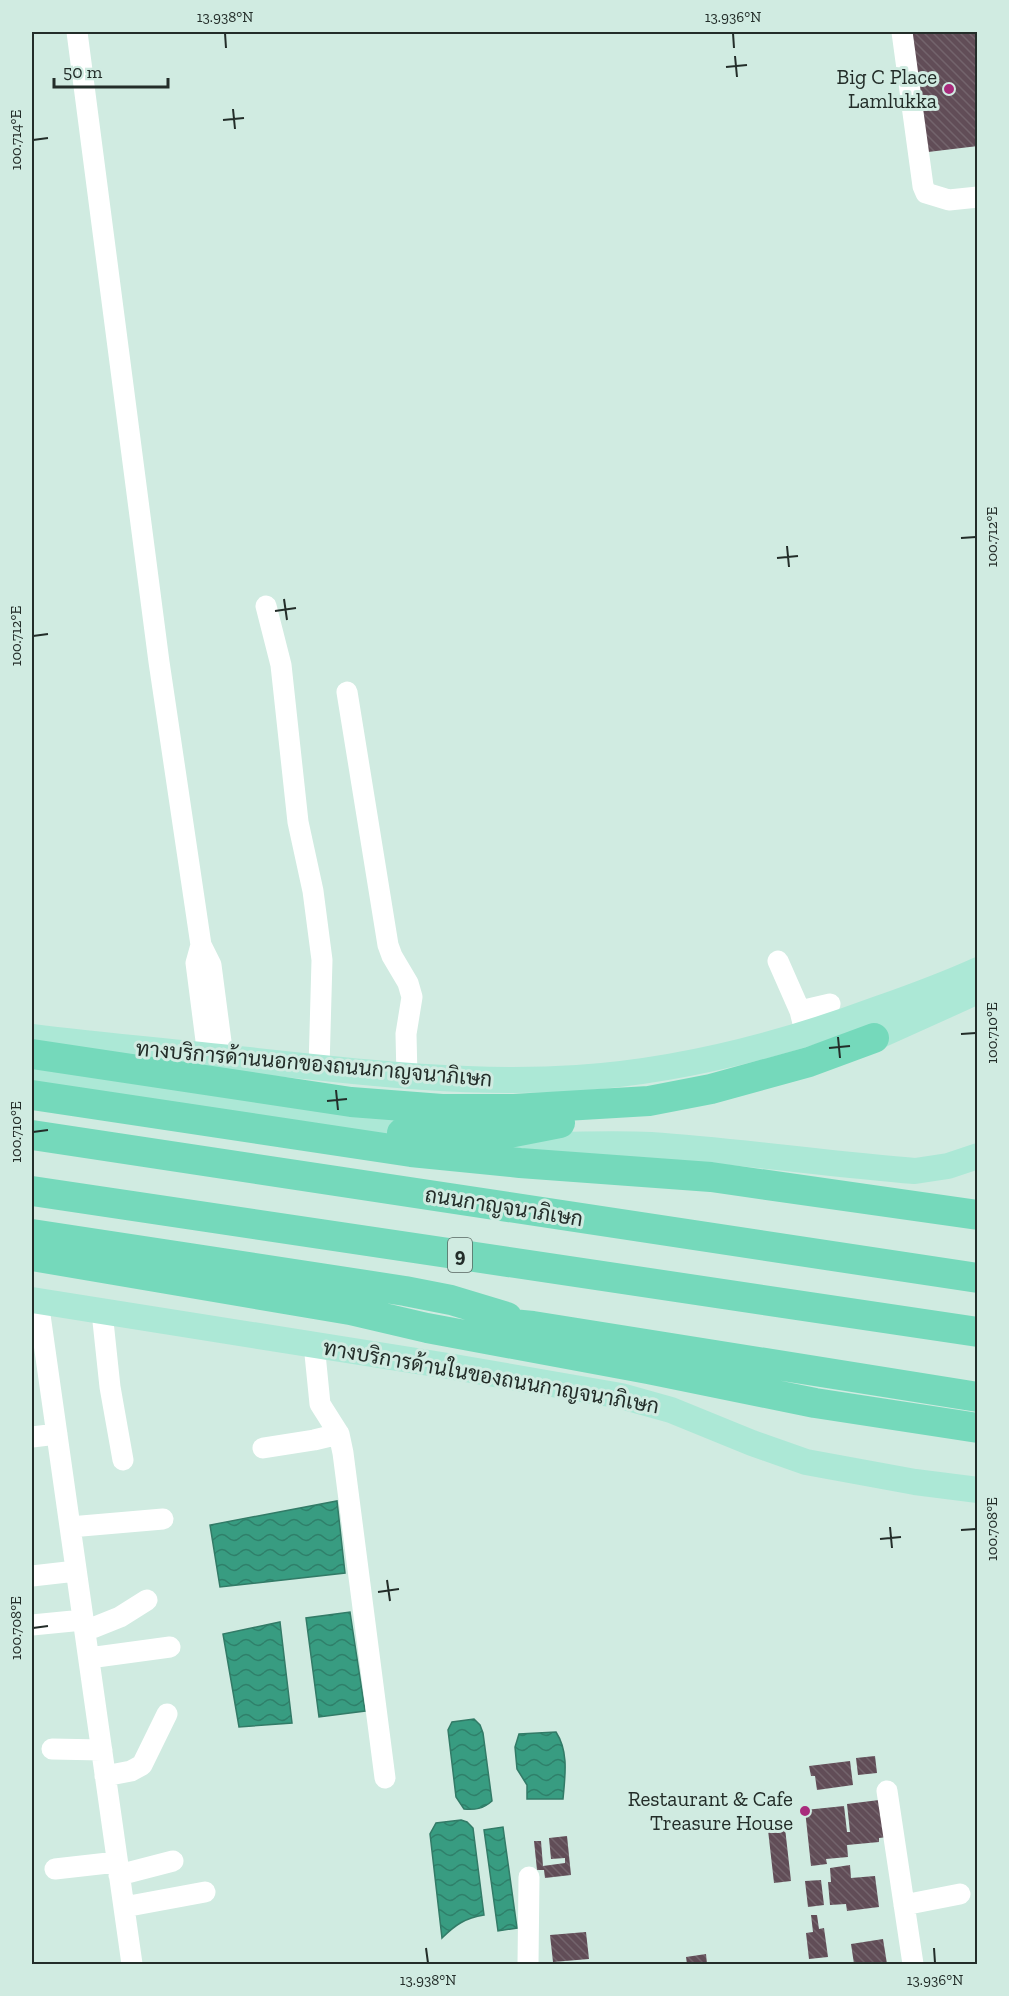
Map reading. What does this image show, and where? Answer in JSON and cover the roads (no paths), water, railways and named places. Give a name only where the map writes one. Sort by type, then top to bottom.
[{"type":"highway","points":[[309,1136],[354,1133],[499,1135],[564,1123],[649,1101],[758,1078],[874,1038]]},
{"type":"highway","points":[[32,1054],[351,1102],[442,1109],[514,1109],[649,1101]]},
{"type":"highway","points":[[32,1095],[411,1152],[711,1177],[978,1215]]},
{"type":"highway","name":"ถนนกาญจนาภิเษก","points":[[32,1135],[978,1278]]},
{"type":"highway","name":"9","points":[[32,1191],[978,1332]]},
{"type":"highway","points":[[32,1234],[405,1290],[451,1300],[533,1326]]},
{"type":"highway","points":[[32,1256],[350,1310],[427,1328],[815,1403],[978,1428]]},
{"type":"highway","points":[[350,1310],[533,1326],[978,1397]]},
{"type":"main road","name":"ทางบริการด้านนอกของถนนกาญจนาภิเษก","points":[[32,1036],[127,1049],[407,1077],[477,1080],[579,1078],[683,1064],[757,1049],[803,1023],[924,993],[978,970]]},
{"type":"main road","points":[[803,1023],[874,1038],[978,991]]},
{"type":"main road","name":"ทางบริการด้านนอกของถนนกาญจนาภิเษก","points":[[32,1075],[504,1143],[533,1145],[622,1143],[915,1171],[963,1163],[978,1156]]},
{"type":"main road","name":"ทางบริการด้านในของถนนกาญจนาภิเษก","points":[[35,1301],[314,1344],[639,1400],[806,1462],[915,1482],[978,1490]]},
{"type":"street","points":[[77,32],[159,662],[201,945],[196,963],[215,1057]]},
{"type":"street","points":[[902,32],[923,186],[926,193],[949,200],[978,197]]},
{"type":"street","points":[[266,606],[281,665],[298,822],[313,891],[322,960],[319,1068]]},
{"type":"street","points":[[347,692],[388,945],[408,983],[412,997],[406,1034],[407,1077]]},
{"type":"street","points":[[778,961],[803,1023],[830,1004]]},
{"type":"street","points":[[35,1301],[57,1434],[132,1965]]},
{"type":"street","points":[[102,1312],[110,1388],[123,1460]]},
{"type":"street","points":[[314,1344],[320,1404],[339,1434],[385,1778]]},
{"type":"street","points":[[32,1437],[57,1434]]},
{"type":"street","points":[[263,1448],[339,1434]]},
{"type":"street","points":[[70,1527],[163,1519]]},
{"type":"street","points":[[32,1576],[76,1571]]},
{"type":"street","points":[[32,1625],[84,1626],[120,1617],[147,1600]]},
{"type":"street","points":[[89,1658],[170,1647]]},
{"type":"street","points":[[105,1776],[131,1771],[142,1765],[167,1714]]},
{"type":"street","points":[[52,1749],[102,1750]]},
{"type":"street","points":[[887,1791],[913,1965]]},
{"type":"street","points":[[56,1869],[118,1868],[173,1862]]},
{"type":"street","points":[[528,1965],[529,1877]]},
{"type":"street","points":[[124,1908],[205,1892]]},
{"type":"street","points":[[904,1905],[960,1894]]},
{"type":"water","points":[[337,1501],[345,1573],[220,1587],[210,1525]]},
{"type":"water","points":[[350,1612],[365,1711],[319,1717],[306,1618]]},
{"type":"water","points":[[280,1622],[292,1723],[239,1727],[223,1634]]},
{"type":"water","points":[[474,1719],[480,1725],[483,1733],[492,1801],[479,1808],[464,1809],[456,1797],[448,1730],[452,1722]]},
{"type":"water","points":[[556,1732],[564,1756],[563,1799],[527,1799],[527,1785],[517,1769],[515,1747],[519,1734]]},
{"type":"water","points":[[461,1820],[473,1828],[484,1915],[461,1923],[442,1938],[430,1834],[436,1823]]},
{"type":"water","points":[[503,1827],[517,1928],[498,1931],[484,1830]]},
{"type":"place","name":"Big C Place Lamlukka","points":[[949,89]]},
{"type":"place","name":"Restaurant & Cafe Treasure House","points":[[805,1811]]}]
